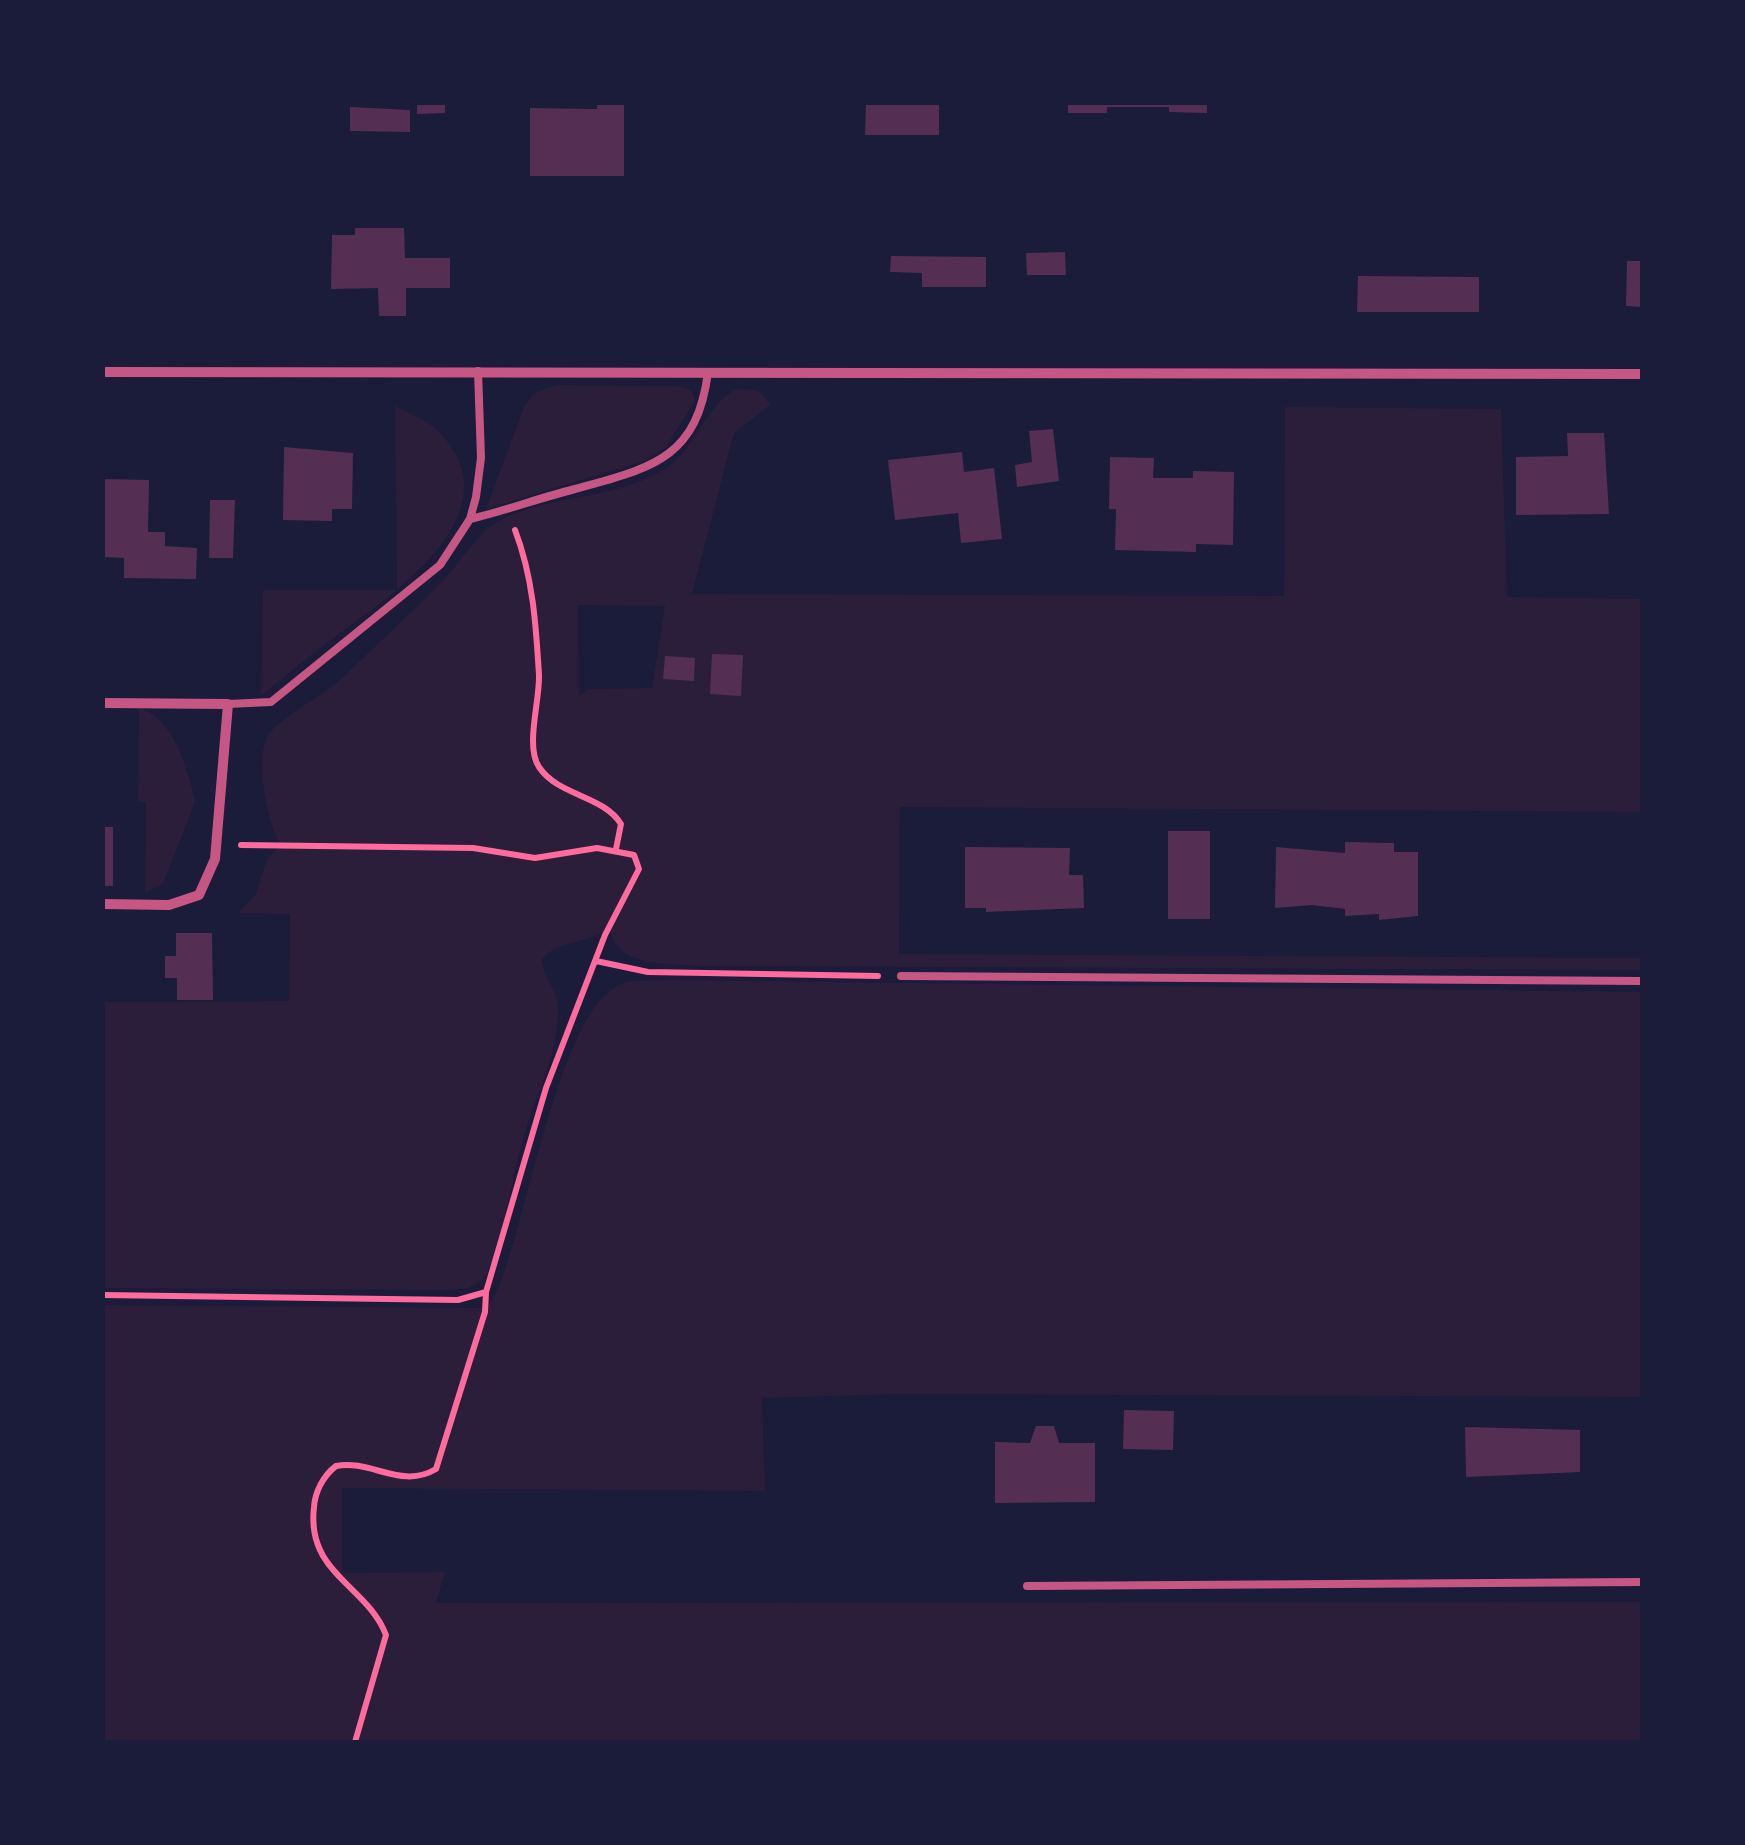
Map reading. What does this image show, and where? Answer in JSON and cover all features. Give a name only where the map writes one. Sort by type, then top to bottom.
[{"type":"street","points":[[102,372],[1642,374]]},
{"type":"street","points":[[102,703],[228,704],[216,844],[210,877],[199,895],[184,903],[102,904]]},
{"type":"lane","points":[[228,704],[256,705],[283,693],[440,565],[470,520],[482,458],[478,370]]},
{"type":"lane","points":[[470,520],[631,475],[674,452],[700,410],[708,370]]},
{"type":"lane","points":[[901,976],[1642,980]]},
{"type":"lane","points":[[1027,1586],[1642,1582]]},
{"type":"path","points":[[507,510],[531,575],[539,676],[534,749],[537,766],[550,779],[614,814],[620,824],[616,849]]},
{"type":"path","points":[[216,844],[474,848],[535,858],[573,848],[616,849],[634,855],[640,869],[596,961],[546,1088],[486,1292],[485,1312],[436,1469],[410,1478],[353,1463],[336,1466],[314,1503],[315,1541],[326,1562],[386,1635],[355,1742]]},
{"type":"path","points":[[596,961],[648,972],[901,976]]},
{"type":"path","points":[[102,1295],[458,1300],[486,1292]]},
{"type":"shaded area","points":[[556,385],[676,386],[691,390],[695,401],[666,447],[644,461],[486,509],[524,407],[533,394]]},
{"type":"shaded area","points":[[738,389],[757,390],[771,404],[734,433],[692,594],[1284,596],[1285,407],[1501,409],[1507,597],[1642,599],[1642,812],[900,807],[899,954],[1642,958],[1642,970],[698,966],[656,963],[630,956],[613,939],[610,926],[593,937],[557,948],[542,959],[557,1002],[555,1040],[521,1146],[497,1247],[483,1280],[469,1288],[448,1290],[103,1288],[103,1002],[289,1001],[290,914],[238,913],[256,894],[267,859],[281,845],[271,823],[263,780],[263,752],[270,733],[341,679],[440,584],[493,525],[521,511],[624,487],[662,471],[684,451],[727,395]],"holes":[[[578,605],[665,606],[652,688],[588,689],[579,697]]]},
{"type":"shaded area","points":[[395,406],[436,429],[458,460],[464,490],[456,520],[439,548],[397,590]]},
{"type":"shaded area","points":[[263,590],[396,590],[306,659],[261,696]]},
{"type":"shaded area","points":[[139,708],[151,713],[170,733],[183,760],[195,802],[163,884],[145,893],[146,803],[138,801]]},
{"type":"shaded area","points":[[667,980],[1642,992],[1642,1397],[903,1394],[762,1398],[765,1491],[342,1488],[342,1573],[445,1572],[436,1603],[1642,1602],[1642,1742],[103,1742],[103,1305],[482,1308],[492,1302],[505,1271],[544,1130],[578,1037],[598,1003],[621,984]]},
{"type":"building","points":[[417,102],[445,102],[445,113],[417,114]]},
{"type":"building","points":[[597,102],[624,102],[624,176],[530,176],[530,108],[597,109]]},
{"type":"building","points":[[866,102],[939,102],[939,135],[865,135]]},
{"type":"building","points":[[1068,102],[1207,102],[1207,113],[1169,112],[1169,107],[1107,107],[1107,113],[1068,113]]},
{"type":"building","points":[[350,107],[410,110],[410,132],[350,131]]},
{"type":"building","points":[[355,228],[404,228],[405,258],[450,258],[450,288],[406,288],[406,316],[379,316],[378,288],[331,289],[332,235],[355,235]]},
{"type":"building","points":[[1065,252],[1066,275],[1027,275],[1026,253]]},
{"type":"building","points":[[891,256],[986,257],[986,287],[922,287],[922,273],[890,272]]},
{"type":"building","points":[[1627,261],[1642,261],[1642,307],[1626,306]]},
{"type":"building","points":[[1358,276],[1479,277],[1479,312],[1357,312]]},
{"type":"building","points":[[1053,429],[1059,481],[1017,487],[1015,465],[1032,462],[1029,431]]},
{"type":"building","points":[[1567,433],[1604,433],[1609,514],[1516,515],[1516,457],[1568,456]]},
{"type":"building","points":[[284,447],[353,453],[352,509],[332,509],[332,521],[283,520]]},
{"type":"building","points":[[962,452],[964,472],[994,468],[1002,539],[961,543],[958,513],[895,520],[888,460]]},
{"type":"building","points":[[1110,457],[1154,458],[1153,478],[1193,478],[1193,471],[1234,472],[1233,545],[1196,544],[1196,552],[1115,550],[1116,509],[1109,509]]},
{"type":"building","points":[[102,479],[149,480],[148,532],[165,532],[165,546],[197,548],[196,579],[124,578],[124,558],[102,557]]},
{"type":"building","points":[[210,500],[235,500],[233,558],[209,558]]},
{"type":"building","points":[[712,654],[743,655],[741,696],[710,694]]},
{"type":"building","points":[[665,656],[695,658],[694,681],[663,679]]},
{"type":"building","points":[[102,827],[113,827],[113,886],[102,886]]},
{"type":"building","points":[[1168,831],[1210,831],[1210,919],[1168,919]]},
{"type":"building","points":[[1345,842],[1394,843],[1394,852],[1418,852],[1418,916],[1379,920],[1379,914],[1345,916],[1345,909],[1312,905],[1275,908],[1276,847],[1345,853]]},
{"type":"building","points":[[965,847],[1070,848],[1069,875],[1083,875],[1084,908],[986,912],[986,908],[965,908]]},
{"type":"building","points":[[176,933],[212,933],[213,1000],[177,1000],[177,978],[165,978],[165,956],[176,956]]},
{"type":"building","points":[[1124,1410],[1174,1411],[1173,1450],[1123,1449]]},
{"type":"building","points":[[1036,1426],[1054,1426],[1059,1443],[1095,1443],[1095,1502],[995,1503],[995,1442],[1030,1443]]},
{"type":"building","points":[[1465,1427],[1580,1430],[1580,1472],[1466,1477]]}]
